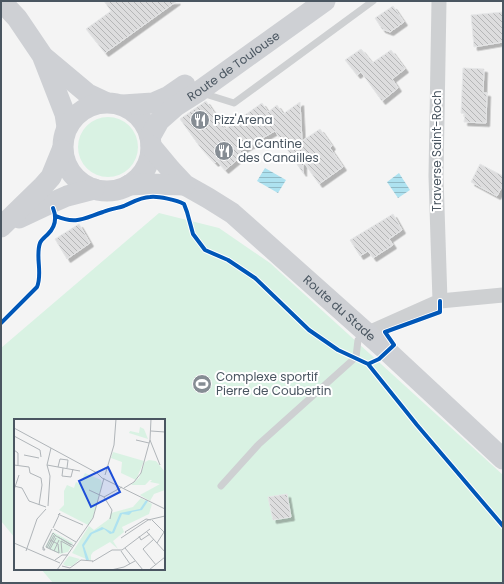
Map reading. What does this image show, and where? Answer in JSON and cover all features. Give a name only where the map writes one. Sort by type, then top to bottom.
[{"type":"main road","points":[[1,1],[17,18],[42,55],[65,114],[67,127]]},
{"type":"main road","name":"Route de Toulouse","points":[[114,104],[153,103],[169,96],[310,1]]},
{"type":"main road","name":"Route de Toulouse","points":[[150,142],[159,121],[176,106],[198,92],[325,1]]},
{"type":"main road","points":[[42,55],[88,94],[132,111],[140,118],[146,127],[150,142],[150,158],[145,168],[138,178],[129,185],[118,190],[106,191],[94,189],[84,185],[69,170],[64,160],[62,150]]},
{"type":"main road","points":[[2,227],[51,177],[62,150],[67,127],[72,119],[87,107],[96,104],[114,104]]},
{"type":"main road","name":"Route du Stade","points":[[150,142],[184,185],[232,213],[366,334],[387,351],[503,459]]},
{"type":"main road","name":"Route du Stade","points":[[129,185],[184,185]]},
{"type":"main road","points":[[2,227],[67,196],[94,189]]},
{"type":"street","name":"Traverse Saint-Roch","points":[[438,1],[436,176],[440,301]]},
{"type":"street","points":[[366,334],[440,301],[503,295]]},
{"type":"lane","points":[[198,92],[234,103],[374,1]]},
{"type":"lane","points":[[220,486],[259,444],[356,357],[358,340],[366,334]]},
{"type":"green space","points":[[102,117],[114,117],[130,125],[136,135],[138,147],[136,159],[130,169],[114,177],[102,177],[86,169],[78,153],[78,141],[86,125]]},
{"type":"green space","name":"Complexe sportif Pierre de Coubertin","points":[[159,213],[219,228],[270,263],[503,475],[503,583],[53,583],[42,570],[165,570],[165,419],[14,419],[14,537],[1,521],[1,348]]},
{"type":"water","points":[[265,168],[286,180],[278,193],[257,181]]},
{"type":"water","points":[[399,173],[410,190],[398,198],[387,182]]},
{"type":"building","points":[[104,1],[177,1],[105,53],[86,29],[111,11]]},
{"type":"building","points":[[393,6],[404,22],[390,32],[382,29],[375,18]]},
{"type":"building","points":[[503,12],[503,42],[474,47],[471,15]]},
{"type":"building","points":[[361,49],[372,63],[391,50],[405,69],[392,79],[398,88],[382,101],[361,72],[357,75],[345,60]]},
{"type":"building","points":[[463,68],[484,69],[483,93],[487,93],[486,123],[464,122],[465,114],[461,113]]},
{"type":"building","points":[[206,101],[225,129],[262,103],[268,112],[277,105],[283,114],[300,102],[302,141],[320,129],[332,146],[330,148],[343,167],[319,184],[305,164],[303,165],[303,173],[275,131],[240,151],[243,155],[225,170],[217,161],[215,163],[200,147],[180,119]]},
{"type":"building","points":[[480,164],[503,176],[503,185],[497,196],[471,182]]},
{"type":"building","points":[[393,214],[402,230],[389,239],[393,245],[373,258],[368,251],[360,256],[350,240]]},
{"type":"building","points":[[79,224],[90,243],[67,259],[55,239]]},
{"type":"building","points":[[287,494],[291,517],[273,520],[268,497]]},
{"type":"cycle path","points":[[56,216],[63,219],[80,220],[147,197],[162,198],[184,204],[193,234],[205,250],[228,260],[255,278],[309,330],[338,350],[368,364],[379,359],[394,345],[385,332],[440,312],[440,301]]},
{"type":"cycle path","points":[[1,323],[37,287],[39,282],[38,254],[40,243],[51,231],[54,225],[55,215],[53,208]]},
{"type":"cycle path","points":[[368,364],[417,425],[503,526]]},
{"type":"place","name":"Pizz'Arena","points":[[200,120]]},
{"type":"place","name":"La Cantine des Canailles","points":[[224,151]]},
{"type":"place","name":"Complexe sportif Pierre de Coubertin","points":[[202,384]]}]
